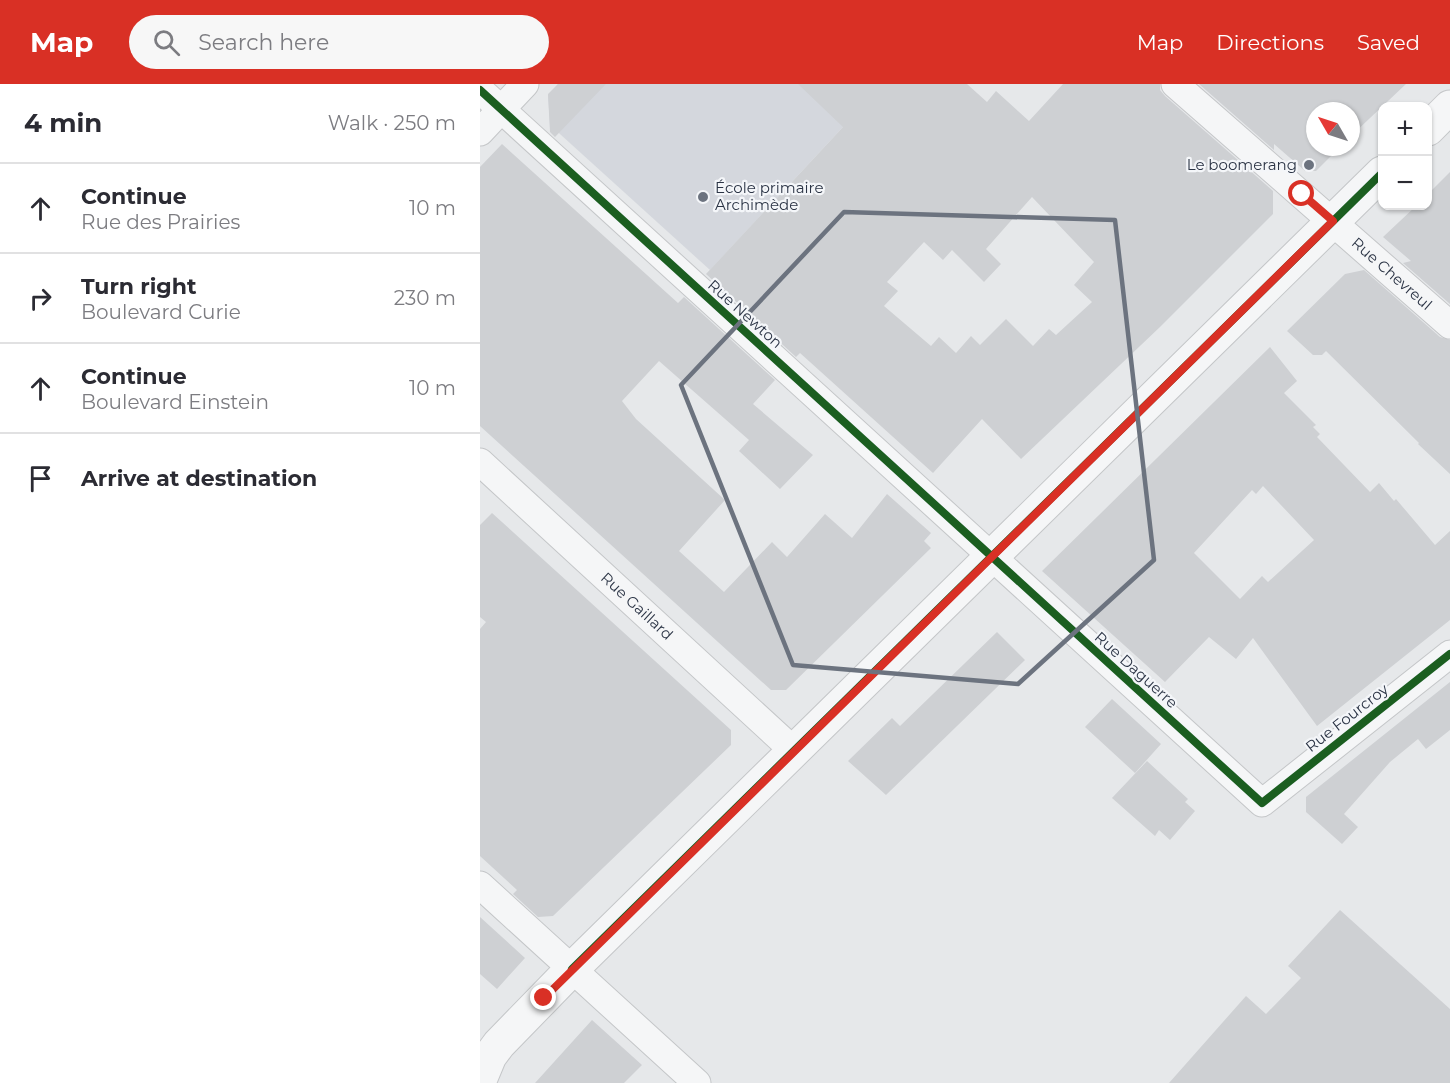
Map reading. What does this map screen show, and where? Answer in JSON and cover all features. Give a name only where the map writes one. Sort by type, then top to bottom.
[{"type":"street","points":[[480,132],[525,84]]},
{"type":"street","name":"Rue Chevreul","points":[[1175,84],[1450,325]]},
{"type":"street","name":"Rue Newton","points":[[480,90],[992,557]]},
{"type":"street","points":[[1432,125],[1450,107]]},
{"type":"street","points":[[480,1080],[490,1056],[499,1044],[572,969],[1378,178]]},
{"type":"street","name":"Rue Gaillard","points":[[480,462],[794,751]]},
{"type":"street","name":"Rue Daguerre","points":[[992,557],[1262,803]]},
{"type":"street","name":"Rue Fourcroy","points":[[1262,803],[1450,654]]},
{"type":"street","points":[[480,885],[697,1083]]},
{"type":"highlighted area","points":[[844,212],[1115,220],[1154,560],[1018,684],[793,665],[681,385]]},
{"type":"shaded area","name":"École primaire Archimède","points":[[558,84],[883,84],[710,270],[550,125],[548,95]]},
{"type":"building","points":[[558,84],[606,84],[555,137],[550,132],[548,94]]},
{"type":"building","points":[[798,84],[967,84],[987,102],[996,91],[1029,121],[1063,84],[1160,84],[1160,90],[1165,96],[1273,191],[1273,214],[1160,327],[1021,459],[982,419],[933,473],[800,353],[796,357],[706,274],[843,127]],"holes":[[[1032,197],[1094,262],[1074,285],[1092,302],[1056,335],[1049,329],[1033,346],[1006,319],[980,345],[971,336],[956,353],[939,337],[931,346],[884,306],[898,291],[887,282],[924,242],[943,260],[952,250],[984,282],[1001,264],[986,249]]]},
{"type":"building","points":[[1199,84],[1406,84],[1387,102],[1378,102],[1378,110],[1360,127],[1360,102],[1306,102],[1306,156],[1331,156],[1316,171],[1305,171],[1274,144],[1274,150]]},
{"type":"building","points":[[502,144],[678,303],[684,297],[775,380],[753,404],[813,455],[780,489],[739,451],[749,440],[659,361],[622,401],[636,419],[725,500],[679,551],[724,592],[772,542],[787,557],[825,514],[852,538],[887,494],[931,533],[924,541],[931,548],[786,690],[771,690],[480,426],[480,167]]},
{"type":"building","points":[[1450,172],[1450,304],[1403,263],[1411,261],[1383,237],[1412,210],[1432,210],[1432,190]]},
{"type":"building","points":[[1364,270],[1440,337],[1450,340],[1450,474],[1326,351],[1322,355],[1313,355],[1287,331],[1345,274]]},
{"type":"building","points":[[1270,347],[1297,381],[1284,393],[1316,425],[1313,427],[1320,434],[1317,437],[1370,492],[1379,483],[1394,501],[1396,499],[1435,545],[1450,531],[1450,620],[1317,726],[1253,638],[1236,659],[1209,637],[1165,682],[1042,571]],"holes":[[[1263,486],[1314,540],[1268,582],[1262,576],[1240,599],[1194,553],[1252,490],[1256,494]]]},
{"type":"building","points":[[492,513],[731,730],[731,745],[553,916],[538,917],[513,894],[517,890],[480,856],[480,629],[486,622],[480,617],[480,525]]},
{"type":"building","points":[[997,632],[1025,660],[886,795],[848,761],[892,718],[900,726]]},
{"type":"building","points":[[1450,682],[1450,730],[1426,749],[1418,739],[1390,762],[1344,814],[1358,827],[1342,844],[1306,812],[1306,797]]},
{"type":"building","points":[[1112,699],[1161,744],[1135,773],[1085,727]]},
{"type":"building","points":[[1147,761],[1188,799],[1185,802],[1195,811],[1170,840],[1159,830],[1155,836],[1112,798]]},
{"type":"building","points":[[1340,910],[1450,1009],[1450,1083],[1169,1083],[1246,996],[1266,1014],[1301,978],[1288,966]]},
{"type":"building","points":[[480,917],[525,958],[497,989],[480,974]]},
{"type":"building","points":[[592,1020],[642,1065],[624,1083],[535,1083]]},
{"type":"cycle path","points":[[480,90],[1262,803],[1450,654]]},
{"type":"cycle path","points":[[572,969],[1378,177]]},
{"type":"place","name":"Le boomerang","points":[[1309,165]]},
{"type":"place","name":"École primaire Archimède","points":[[703,197]]},
{"type":"route","points":[[544,998],[1333,221],[1302,194]]}]
